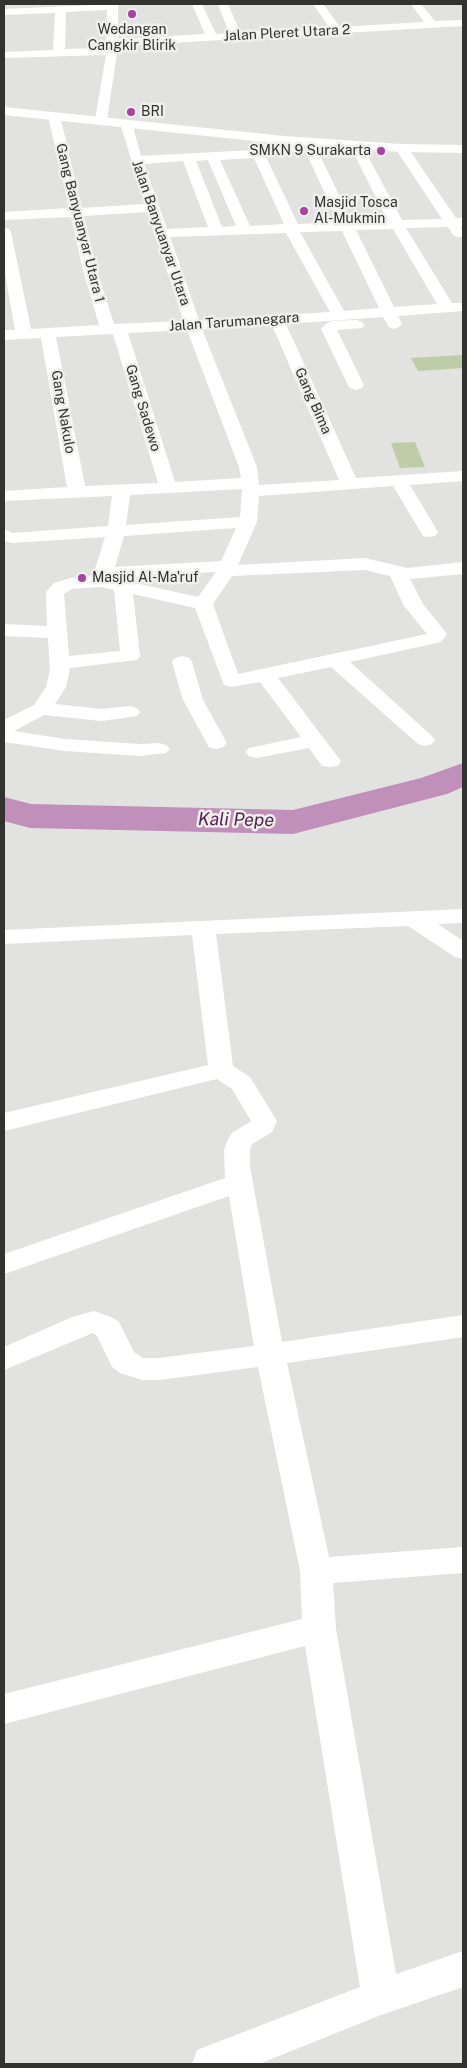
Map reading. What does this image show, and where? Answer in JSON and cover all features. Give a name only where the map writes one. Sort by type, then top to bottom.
[{"type":"main road","points":[[4,111],[356,146],[463,149]]},
{"type":"street","points":[[197,4],[212,37]]},
{"type":"street","points":[[223,4],[236,35]]},
{"type":"street","points":[[318,4],[337,30]]},
{"type":"street","points":[[416,4],[432,25]]},
{"type":"street","points":[[4,12],[62,10],[113,5],[112,47],[101,120]]},
{"type":"street","points":[[59,53],[62,10]]},
{"type":"street","name":"Jalan Pleret Utara 2","points":[[4,55],[59,53],[236,35],[463,23]]},
{"type":"street","points":[[378,28],[385,41]]},
{"type":"street","name":"Gang Banyuanyar Utara 1","points":[[54,116],[90,270],[114,330]]},
{"type":"street","name":"Jalan Banyuanyar Utara","points":[[126,123],[136,160],[193,324],[238,438],[251,487]]},
{"type":"street","points":[[136,160],[285,150],[294,147],[302,141],[348,226],[391,318]]},
{"type":"street","points":[[356,146],[446,314]]},
{"type":"street","points":[[401,148],[458,222],[463,239]]},
{"type":"street","points":[[258,153],[307,260],[339,315]]},
{"type":"street","points":[[212,155],[245,230]]},
{"type":"street","points":[[188,157],[217,231]]},
{"type":"street","points":[[4,216],[152,208]]},
{"type":"street","points":[[161,233],[458,222]]},
{"type":"street","points":[[4,232],[24,334]]},
{"type":"street","points":[[356,385],[329,328],[391,318],[446,314],[463,307]]},
{"type":"street","name":"Jalan Tarumanegara","points":[[4,335],[114,330],[339,315],[391,318]]},
{"type":"street","name":"Gang Bima","points":[[277,320],[349,483]]},
{"type":"street","name":"Gang Sadewo","points":[[114,330],[168,487]]},
{"type":"street","name":"Gang Nakulo","points":[[48,333],[77,492]]},
{"type":"street","points":[[4,530],[6,496],[168,487],[251,487],[349,483],[463,476]]},
{"type":"street","points":[[398,480],[429,532]]},
{"type":"street","points":[[216,743],[203,722],[210,685],[203,604],[227,568],[248,522],[251,487]]},
{"type":"street","points":[[102,577],[116,532],[122,490]]},
{"type":"street","points":[[4,536],[12,538],[248,522]]},
{"type":"street","points":[[4,728],[41,709],[56,687],[60,670],[55,592],[70,584],[102,577],[227,568],[366,564],[398,573],[415,574],[463,568]]},
{"type":"street","points":[[182,662],[210,685],[265,675],[434,638],[437,634],[414,606],[398,573]]},
{"type":"street","points":[[102,577],[123,586],[203,604]]},
{"type":"street","points":[[59,663],[130,656],[123,586]]},
{"type":"street","points":[[4,630],[57,632]]},
{"type":"street","points":[[334,659],[425,740]]},
{"type":"street","points":[[265,675],[330,761]]},
{"type":"street","points":[[41,709],[102,715],[130,712]]},
{"type":"street","points":[[4,736],[65,745],[140,750],[159,749]]},
{"type":"street","points":[[256,752],[314,741]]},
{"type":"street","points":[[4,937],[463,916]]},
{"type":"street","points":[[413,918],[463,952]]},
{"type":"street","points":[[203,928],[221,1070]]},
{"type":"street","points":[[4,1122],[221,1070],[241,1083],[264,1121],[263,1126],[241,1139],[238,1144],[237,1167],[270,1355],[316,1571],[319,1629],[382,1997]]},
{"type":"street","points":[[4,1264],[241,1182]]},
{"type":"street","points":[[4,1359],[82,1324],[94,1322],[104,1325],[108,1330],[122,1359],[130,1365],[142,1369],[159,1369],[270,1355],[463,1326]]},
{"type":"street","points":[[316,1571],[463,1560]]},
{"type":"street","points":[[4,1709],[319,1629]]},
{"type":"street","points":[[211,2064],[382,1997],[463,1969]]},
{"type":"green space","points":[[463,355],[463,368],[418,371],[411,358]]},
{"type":"green space","points":[[415,442],[425,467],[400,468],[391,443]]},
{"type":"waterway","name":"Kali Pepe","points":[[4,809],[30,816],[293,822],[434,786],[463,774]]},
{"type":"place","name":"Wedangan Cangkir Blirik","points":[[132,14]]},
{"type":"place","name":"BRI","points":[[131,112]]},
{"type":"place","name":"SMKN 9 Surakarta","points":[[381,151]]},
{"type":"place","name":"Masjid Tosca Al-Mukmin","points":[[304,211]]},
{"type":"place","name":"Masjid Al-Ma'ruf","points":[[82,578]]}]
